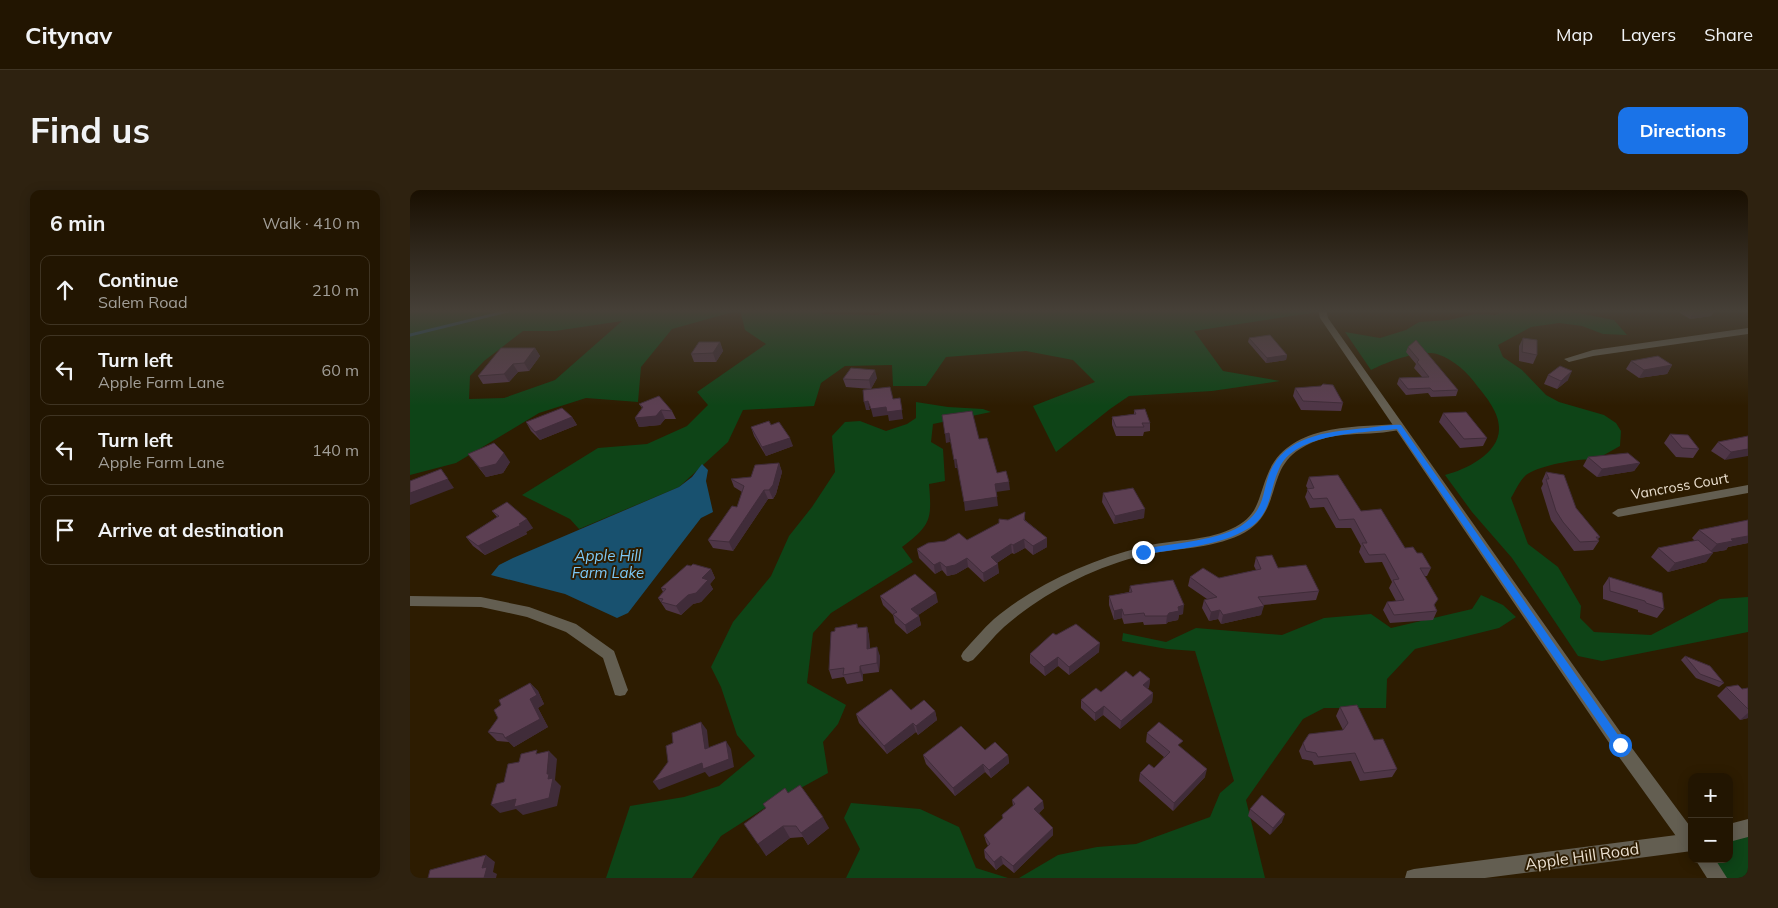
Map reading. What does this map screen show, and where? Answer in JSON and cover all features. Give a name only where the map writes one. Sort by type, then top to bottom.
[{"type":"street","points":[[1341,342],[1620,745],[1688,839]]},
{"type":"street","points":[[1569,359],[1593,353],[1670,342]]},
{"type":"street","points":[[968,656],[998,624],[1030,601],[1080,573],[1143,552],[1223,537],[1248,526],[1265,506],[1275,468],[1283,457],[1302,443],[1332,434],[1399,427]]},
{"type":"street","name":"Vancross Court","points":[[1618,513],[1748,489]]},
{"type":"street","points":[[410,601],[481,602],[529,612],[571,628],[609,655],[620,690]]},
{"type":"street","points":[[1733,832],[1748,828]]},
{"type":"street","name":"Apple Hill Road","points":[[1414,878],[1688,843]]},
{"type":"street","points":[[1707,863],[1718,878]]},
{"type":"green space","points":[[410,342],[509,342],[484,361],[470,376],[469,399],[504,398],[555,380],[598,342],[661,342],[641,367],[638,402],[586,398],[539,413],[456,463],[410,475]]},
{"type":"green space","points":[[763,342],[1202,342],[1223,371],[1280,381],[1212,391],[1129,396],[1056,452],[1033,406],[1095,382],[1073,360],[1026,351],[946,357],[926,386],[893,386],[892,365],[845,366],[821,383],[814,406],[743,410],[728,442],[679,487],[579,529],[570,519],[522,495],[598,448],[647,444],[687,426],[708,405],[697,392],[766,344]]},
{"type":"green space","points":[[1352,342],[1503,342],[1498,345],[1503,357],[1522,370],[1546,395],[1559,402],[1604,415],[1616,423],[1621,431],[1620,446],[1595,460],[1580,460],[1540,468],[1526,475],[1511,498],[1528,544],[1558,567],[1581,606],[1580,618],[1594,632],[1651,635],[1720,599],[1748,597],[1748,632],[1602,661],[1578,656],[1512,558],[1472,512],[1445,475],[1472,465],[1488,453],[1494,445],[1498,437],[1498,422],[1495,411],[1485,396],[1460,368],[1450,360],[1437,354],[1422,353],[1413,355],[1385,363],[1371,370]]},
{"type":"green space","points":[[916,402],[948,407],[983,409],[991,412],[933,424],[931,442],[943,449],[945,481],[929,484],[930,506],[928,521],[919,533],[902,547],[913,562],[831,613],[813,633],[807,683],[846,705],[838,724],[823,742],[828,773],[768,806],[721,836],[692,878],[606,878],[630,806],[684,797],[719,786],[755,756],[737,735],[721,687],[711,667],[733,622],[771,576],[789,536],[812,507],[835,472],[832,436],[845,422],[860,421],[886,431],[907,424],[916,418]]},
{"type":"green space","points":[[1481,595],[1503,605],[1516,617],[1499,628],[1415,649],[1387,679],[1386,708],[1324,708],[1303,719],[1246,800],[1265,878],[1019,878],[1058,855],[1097,847],[1136,844],[1210,817],[1220,793],[1234,781],[1195,651],[1167,649],[1122,641],[1123,633],[1166,642],[1196,628],[1282,635],[1324,618],[1371,614],[1391,628],[1472,609]]},
{"type":"green space","points":[[851,803],[920,809],[959,827],[976,868],[1008,878],[846,878],[860,849],[844,818]]},
{"type":"green space","points":[[1748,828],[1748,878],[1718,878],[1707,863],[1733,863],[1733,832]]},
{"type":"water","name":"Apple Hill Farm Lake","points":[[702,464],[708,470],[706,481],[713,512],[701,518],[628,613],[617,618],[565,594],[491,575],[499,565],[513,558],[679,487],[692,477]]},
{"type":"building","points":[[699,342],[720,342],[713,353],[691,354]]},
{"type":"building","points":[[1253,342],[1276,342],[1287,355],[1267,358]]},
{"type":"building","points":[[1414,342],[1418,342],[1458,390],[1408,389],[1399,378],[1429,377],[1417,362],[1419,360],[1408,347]]},
{"type":"building","points":[[1523,342],[1537,342],[1537,355],[1522,352]]},
{"type":"building","points":[[501,348],[535,348],[524,363],[513,364],[504,374],[478,376]]},
{"type":"building","points":[[1658,356],[1672,365],[1644,370],[1631,361]]},
{"type":"building","points":[[1560,366],[1572,371],[1561,381],[1548,375]]},
{"type":"building","points":[[851,368],[875,370],[869,380],[843,379]]},
{"type":"building","points":[[1323,384],[1333,385],[1343,403],[1303,401],[1295,388],[1321,386]]},
{"type":"building","points":[[890,387],[893,399],[900,398],[902,410],[887,412],[886,407],[871,409],[868,401],[864,402],[863,390]]},
{"type":"building","points":[[659,396],[672,411],[661,410],[656,416],[635,418],[643,407],[639,404]]},
{"type":"building","points":[[562,408],[572,417],[535,432],[526,422]]},
{"type":"building","points":[[1145,409],[1150,423],[1142,423],[1144,427],[1116,427],[1112,417],[1136,414],[1134,410]]},
{"type":"building","points":[[972,411],[979,439],[987,438],[997,473],[1006,471],[1009,482],[995,484],[997,497],[964,502],[956,459],[954,460],[949,433],[945,434],[942,415]]},
{"type":"building","points":[[1466,412],[1487,438],[1464,439],[1443,413]]},
{"type":"building","points":[[769,421],[771,425],[779,422],[790,438],[762,447],[751,427]]},
{"type":"building","points":[[1670,434],[1688,435],[1699,449],[1682,448]]},
{"type":"building","points":[[1748,436],[1748,449],[1731,452],[1718,442]]},
{"type":"building","points":[[494,443],[504,453],[496,464],[480,468],[468,454]]},
{"type":"building","points":[[1628,453],[1640,463],[1602,469],[1588,457]]},
{"type":"building","points":[[779,463],[773,485],[769,490],[764,490],[729,542],[708,540],[732,506],[737,507],[744,486],[731,479],[751,477],[755,465]]},
{"type":"building","points":[[441,469],[448,479],[410,493],[410,481]]},
{"type":"building","points":[[1546,472],[1564,475],[1576,508],[1600,537],[1596,537],[1599,541],[1580,542],[1563,522],[1556,511],[1546,479],[1549,479]]},
{"type":"building","points":[[1338,475],[1361,511],[1381,509],[1405,548],[1413,547],[1417,553],[1422,553],[1431,568],[1420,568],[1438,599],[1434,605],[1437,611],[1394,615],[1387,602],[1404,600],[1393,580],[1399,579],[1385,554],[1369,555],[1362,543],[1367,543],[1354,519],[1339,520],[1327,498],[1313,499],[1307,489],[1314,488],[1309,477]]},
{"type":"building","points":[[1133,488],[1145,509],[1115,516],[1103,493]]},
{"type":"building","points":[[507,502],[527,519],[519,524],[521,525],[478,546],[466,537],[499,516],[492,511]]},
{"type":"building","points":[[1025,512],[1024,520],[1047,538],[1033,546],[1024,539],[1013,545],[1011,544],[991,557],[998,564],[983,573],[967,558],[955,565],[946,567],[940,562],[934,565],[917,549],[928,543],[945,541],[959,533],[967,540],[999,523],[999,519],[1008,520]]},
{"type":"building","points":[[1748,520],[1748,536],[1731,539],[1733,541],[1717,544],[1699,530]]},
{"type":"building","points":[[1698,540],[1713,553],[1675,563],[1658,548]]},
{"type":"building","points":[[1272,555],[1278,568],[1306,565],[1319,591],[1258,597],[1264,606],[1223,615],[1220,610],[1211,612],[1204,600],[1217,597],[1190,577],[1203,568],[1219,578],[1261,569],[1256,557]]},
{"type":"building","points":[[693,564],[711,569],[702,578],[708,580],[696,593],[688,595],[676,606],[661,602],[663,599],[658,598],[666,589],[661,588],[687,565],[691,566]]},
{"type":"building","points":[[915,574],[936,593],[911,609],[919,616],[905,625],[893,614],[897,612],[880,596]]},
{"type":"building","points":[[1609,577],[1662,593],[1664,609],[1645,601],[1610,591]]},
{"type":"building","points":[[1173,580],[1184,605],[1178,607],[1179,611],[1169,613],[1167,616],[1145,616],[1144,613],[1124,615],[1122,609],[1114,611],[1109,596],[1132,592],[1130,586]]},
{"type":"building","points":[[857,624],[857,628],[867,627],[867,649],[877,647],[877,663],[860,666],[860,672],[843,675],[844,668],[829,670],[831,632],[835,631],[835,628]]},
{"type":"building","points":[[1076,624],[1100,643],[1069,667],[1058,657],[1044,667],[1030,654],[1053,633],[1056,635]]},
{"type":"building","points":[[1685,656],[1710,666],[1724,683],[1700,674]]},
{"type":"building","points":[[1126,671],[1133,677],[1140,671],[1150,679],[1143,685],[1153,693],[1121,721],[1104,706],[1095,713],[1081,700],[1096,688],[1101,692]]},
{"type":"building","points":[[530,683],[537,695],[530,699],[540,719],[505,738],[503,734],[488,732],[498,718],[494,710],[501,705],[499,700]]},
{"type":"building","points":[[1738,685],[1742,689],[1748,688],[1748,709],[1726,687]]},
{"type":"building","points":[[891,689],[911,710],[924,700],[935,711],[916,726],[913,723],[884,746],[856,714]]},
{"type":"building","points":[[1357,705],[1374,740],[1383,739],[1397,769],[1364,773],[1355,753],[1318,757],[1316,753],[1306,751],[1303,743],[1309,734],[1343,730],[1348,723],[1340,707]]},
{"type":"building","points":[[701,722],[705,749],[726,741],[729,759],[703,769],[702,763],[653,782],[668,762],[666,746],[673,743],[672,733]]},
{"type":"building","points":[[1159,722],[1183,741],[1178,745],[1207,769],[1174,803],[1140,773],[1149,764],[1154,768],[1170,752],[1147,733]]},
{"type":"building","points":[[961,726],[985,750],[995,742],[1008,755],[989,770],[983,764],[953,788],[923,755]]},
{"type":"building","points":[[537,750],[536,754],[549,751],[547,774],[549,774],[548,779],[553,778],[549,798],[514,807],[516,799],[491,805],[497,784],[504,782],[508,764],[519,762],[521,754]]},
{"type":"building","points":[[800,785],[823,817],[801,833],[796,826],[783,826],[758,844],[744,824],[766,808],[763,804],[785,788],[788,793]]},
{"type":"building","points":[[1028,786],[1043,801],[1034,809],[1053,828],[1013,866],[1001,856],[994,862],[984,850],[990,844],[984,835],[1003,818],[1002,815],[1015,804],[1012,800]]},
{"type":"building","points":[[1262,795],[1285,814],[1273,828],[1250,809]]},
{"type":"building","points":[[486,855],[482,868],[487,867],[484,878],[428,878],[430,870]]},
{"type":"route","points":[[1143,552],[1223,537],[1248,526],[1258,517],[1265,506],[1275,468],[1288,452],[1302,443],[1316,437],[1332,434],[1399,427],[1620,745]]}]
